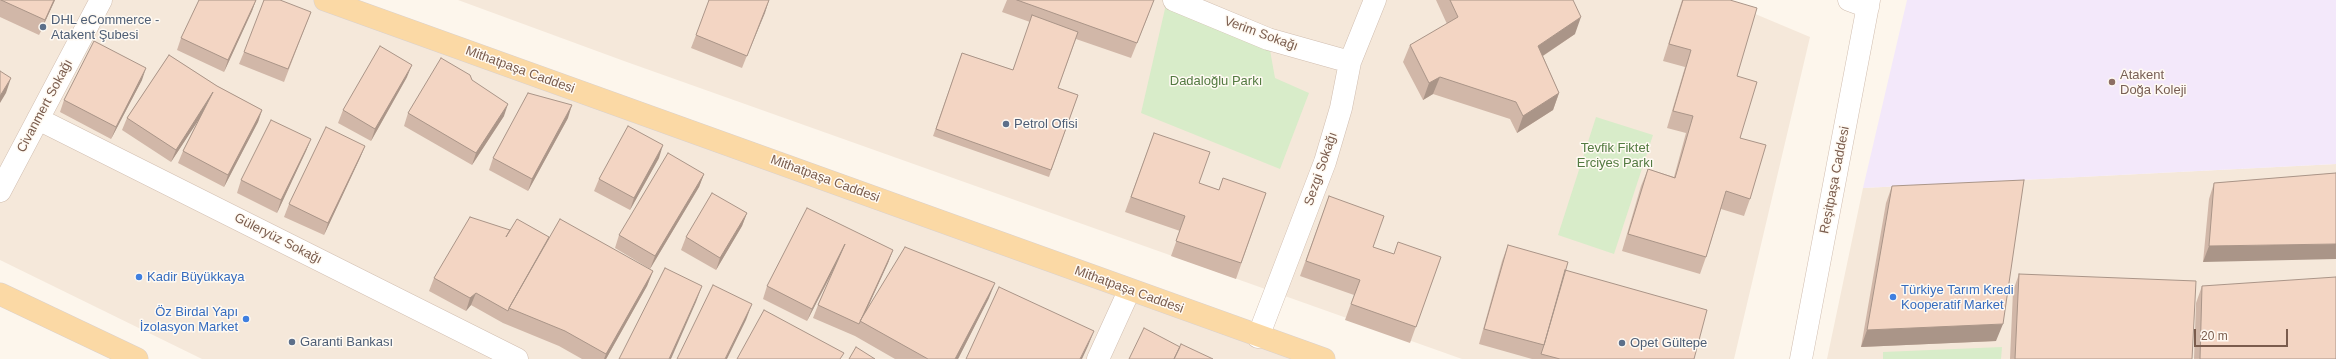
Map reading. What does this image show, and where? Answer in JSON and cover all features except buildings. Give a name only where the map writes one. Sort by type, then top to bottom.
[{"type":"main road","name":"Mithatpaşa Caddesi","points":[[324,0],[807,172],[1129,291],[1324,359]]},
{"type":"main road","points":[[0,294],[137,359]]},
{"type":"street","name":"Civanmert Sokağı","points":[[0,191],[102,0]]},
{"type":"street","name":"Verim Sokağı","points":[[1174,0],[1268,39],[1350,62]]},
{"type":"street","name":"Sezgi Sokağı","points":[[1258,337],[1325,162],[1341,108],[1350,62],[1375,0]]},
{"type":"street","name":"Reşitpaşa Caddesi","points":[[1801,359],[1862,2]]},
{"type":"street","name":"Güleryüz Sokağı","points":[[38,119],[517,359]]},
{"type":"street","points":[[1098,359],[1129,291]]},
{"type":"shaded area","points":[[0,0],[322,0],[1311,359],[202,359],[0,260]]},
{"type":"shaded area","points":[[458,0],[1722,0],[1810,37],[1734,359],[1462,359],[624,61]]},
{"type":"shaded area","name":"Atakent Doğa Koleji","points":[[1907,0],[2336,0],[2336,164],[1863,188]]},
{"type":"shaded area","points":[[2336,164],[2336,359],[1827,359],[1863,188]]},
{"type":"green space","name":"Dadaloğlu Parkı","points":[[1167,0],[1268,39],[1275,78],[1309,93],[1280,169],[1141,113]]},
{"type":"green space","name":"Tevfik Fiktet Erciyes Parkı","points":[[1596,117],[1653,135],[1614,254],[1558,235]]},
{"type":"green space","points":[[2002,347],[2001,359],[1883,359],[1883,352]]},
{"type":"place","name":"DHL eCommerce - Atakent Şubesi","points":[[43,27]]},
{"type":"place","name":"Atakent Doğa Koleji","points":[[2112,82]]},
{"type":"place","name":"Petrol Ofisi","points":[[1006,124]]},
{"type":"place","name":"Kadir Büyükkaya","points":[[139,277]]},
{"type":"place","name":"Türkiye Tarım Kredi Kooperatif Market","points":[[1893,297]]},
{"type":"place","name":"Öz Birdal Yapı İzolasyon Market","points":[[246,319]]},
{"type":"place","name":"Garanti Bankası","points":[[292,342]]},
{"type":"place","name":"Opet Gültepe","points":[[1622,343]]}]
